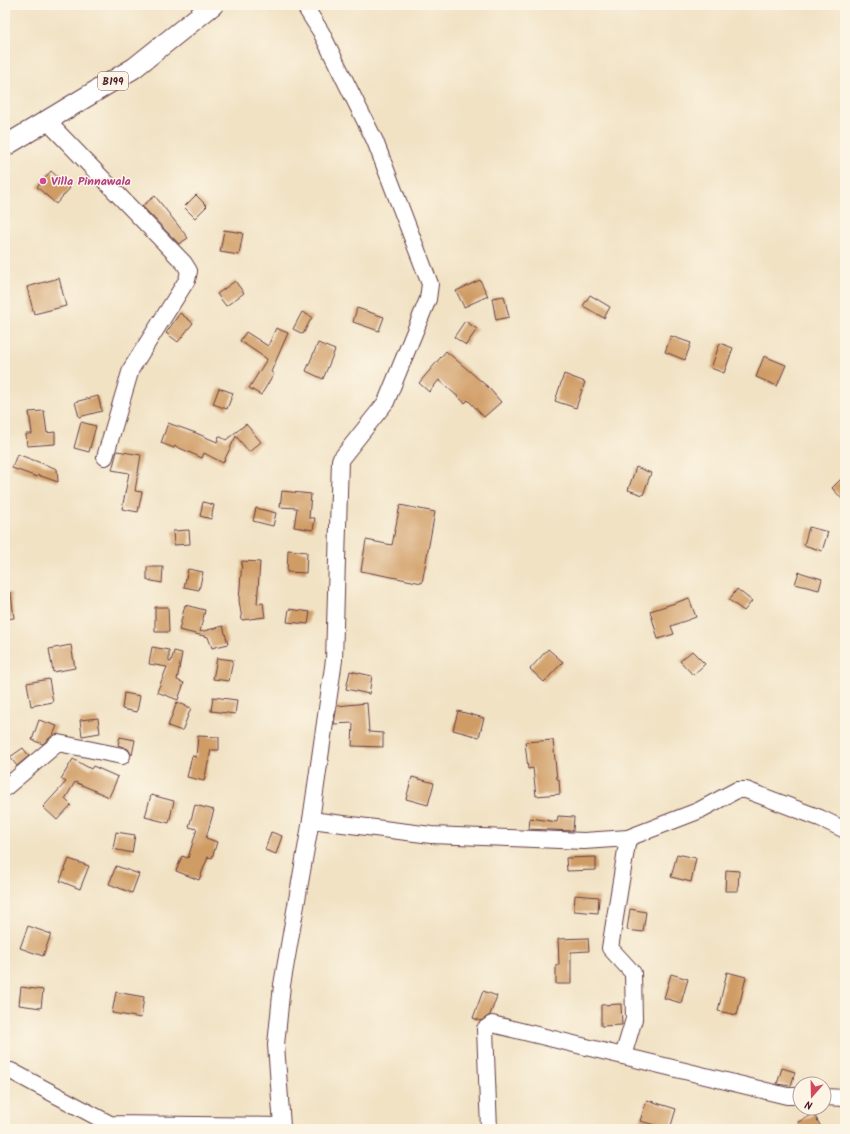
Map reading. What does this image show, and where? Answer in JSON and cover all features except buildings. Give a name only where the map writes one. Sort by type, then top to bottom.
[{"type":"main road","name":"B199","points":[[5,146],[134,68],[213,5]]},
{"type":"street","points":[[5,1071],[11,1071],[110,1124],[282,1128],[276,1045],[282,984],[311,820],[334,660],[340,460],[386,402],[428,299],[430,284],[375,141],[321,32],[304,5]]},
{"type":"street","points":[[47,121],[184,263],[189,271],[187,280],[131,369],[105,457]]},
{"type":"street","points":[[5,788],[58,743],[122,756]]},
{"type":"street","points":[[311,820],[431,835],[584,841],[628,838],[698,811],[737,790],[746,790],[820,818],[845,830]]},
{"type":"street","points":[[623,1056],[634,1019],[633,973],[610,948],[628,838]]},
{"type":"street","points":[[489,1129],[485,1029],[492,1024],[792,1096]]},
{"type":"street","points":[[832,1097],[845,1098]]},
{"type":"place","name":"Villa Pinnawala","points":[[43,181]]}]
